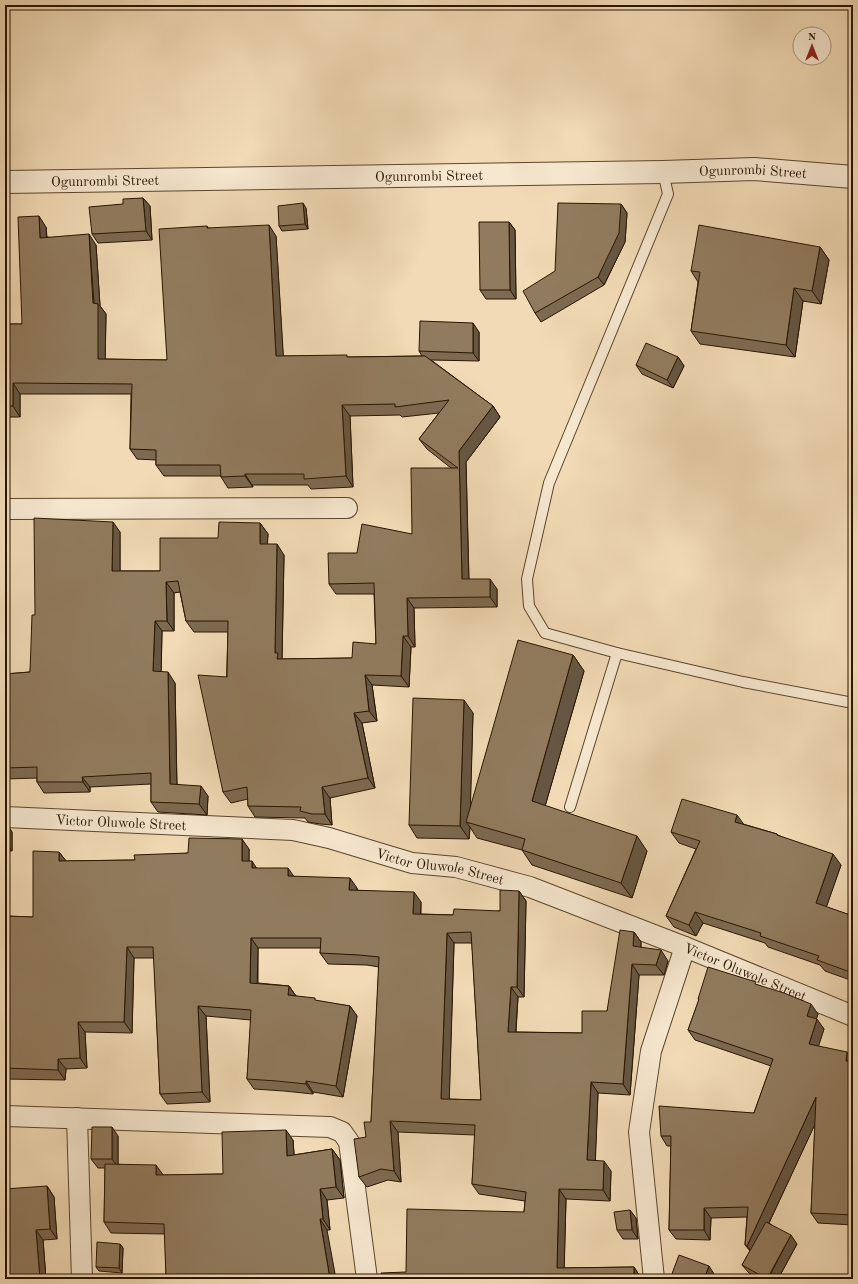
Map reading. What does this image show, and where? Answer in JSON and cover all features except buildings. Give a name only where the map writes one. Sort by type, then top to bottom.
[{"type":"street","name":"Ogunrombi Street","points":[[5,182],[663,172],[754,169],[853,177]]},
{"type":"street","points":[[5,509],[347,508]]},
{"type":"street","name":"Victor Oluwole Street","points":[[5,817],[293,830],[329,838],[412,863],[456,867],[530,887],[685,947],[853,1016]]},
{"type":"street","points":[[654,1279],[639,1132],[651,1051],[685,947]]},
{"type":"street","points":[[5,1116],[330,1127],[342,1132],[349,1142],[367,1279]]},
{"type":"street","points":[[77,1118],[82,1279]]},
{"type":"lane","points":[[663,172],[668,194],[549,483],[527,579],[529,606],[545,633],[617,653],[743,682],[853,703]]},
{"type":"lane","points":[[570,806],[617,653]]}]
